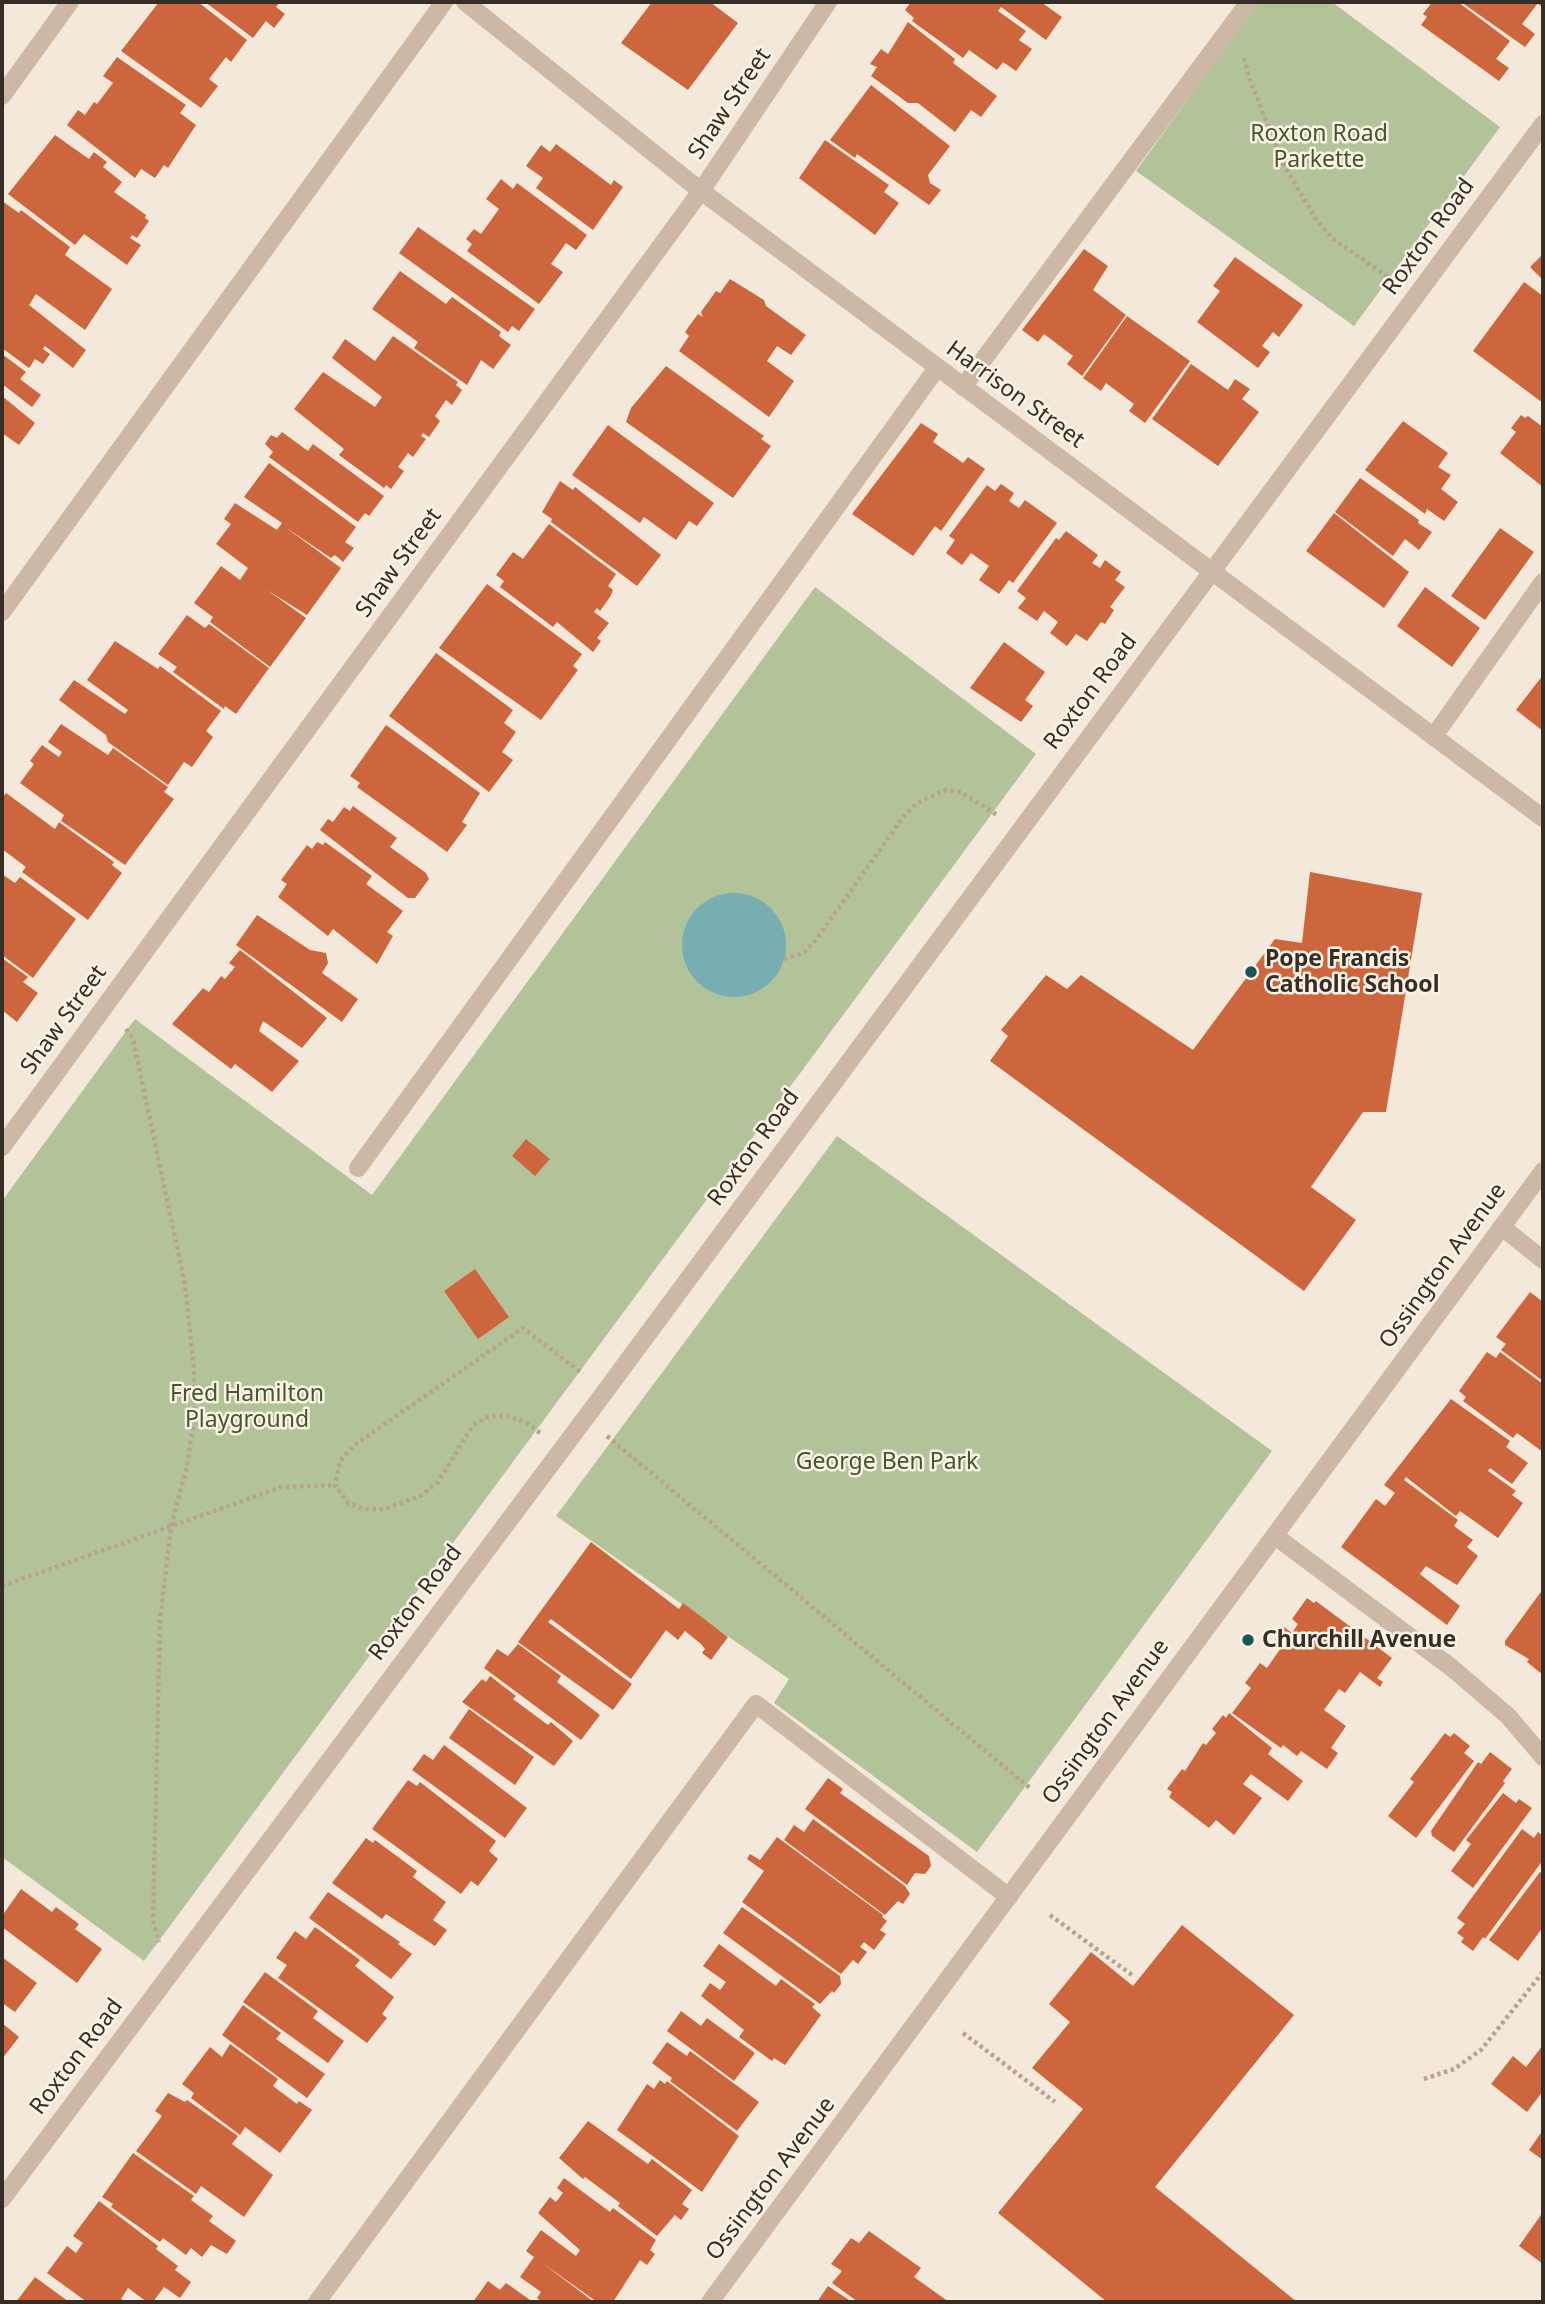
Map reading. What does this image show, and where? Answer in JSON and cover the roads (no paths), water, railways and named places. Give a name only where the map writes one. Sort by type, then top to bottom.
[{"type":"street","points":[[2,96],[70,2]]},
{"type":"street","points":[[2,612],[444,2]]},
{"type":"street","name":"Harrison Street","points":[[465,2],[701,191],[1543,818]]},
{"type":"street","name":"Shaw Street","points":[[2,1147],[701,191],[828,2]]},
{"type":"street","points":[[963,387],[1249,2]]},
{"type":"street","name":"Roxton Road","points":[[2,2199],[586,1417],[1543,124]]},
{"type":"street","points":[[358,1168],[937,368]]},
{"type":"street","points":[[1434,736],[1543,582]]},
{"type":"street","name":"Ossington Avenue","points":[[710,2302],[1543,1171]]},
{"type":"street","points":[[1502,1227],[1543,1260]]},
{"type":"street","points":[[1275,1536],[1452,1668],[1508,1716],[1543,1757]]},
{"type":"street","points":[[317,2302],[756,1703],[1009,1896]]},
{"type":"water","points":[[734,893],[754,897],[771,908],[782,925],[786,945],[782,965],[771,982],[754,993],[734,997],[714,993],[697,982],[686,965],[682,945],[686,925],[697,908],[714,897]]},
{"type":"place","name":"Pope Francis Catholic School","points":[[1251,972]]},
{"type":"place","name":"Churchill Avenue","points":[[1248,1640]]},
{"type":"park label","name":"Roxton Road Parkette","points":[[1319,147]]},
{"type":"park label","name":"Fred Hamilton Playground","points":[[247,1407]]},
{"type":"park label","name":"George Ben Park","points":[[887,1462]]}]
